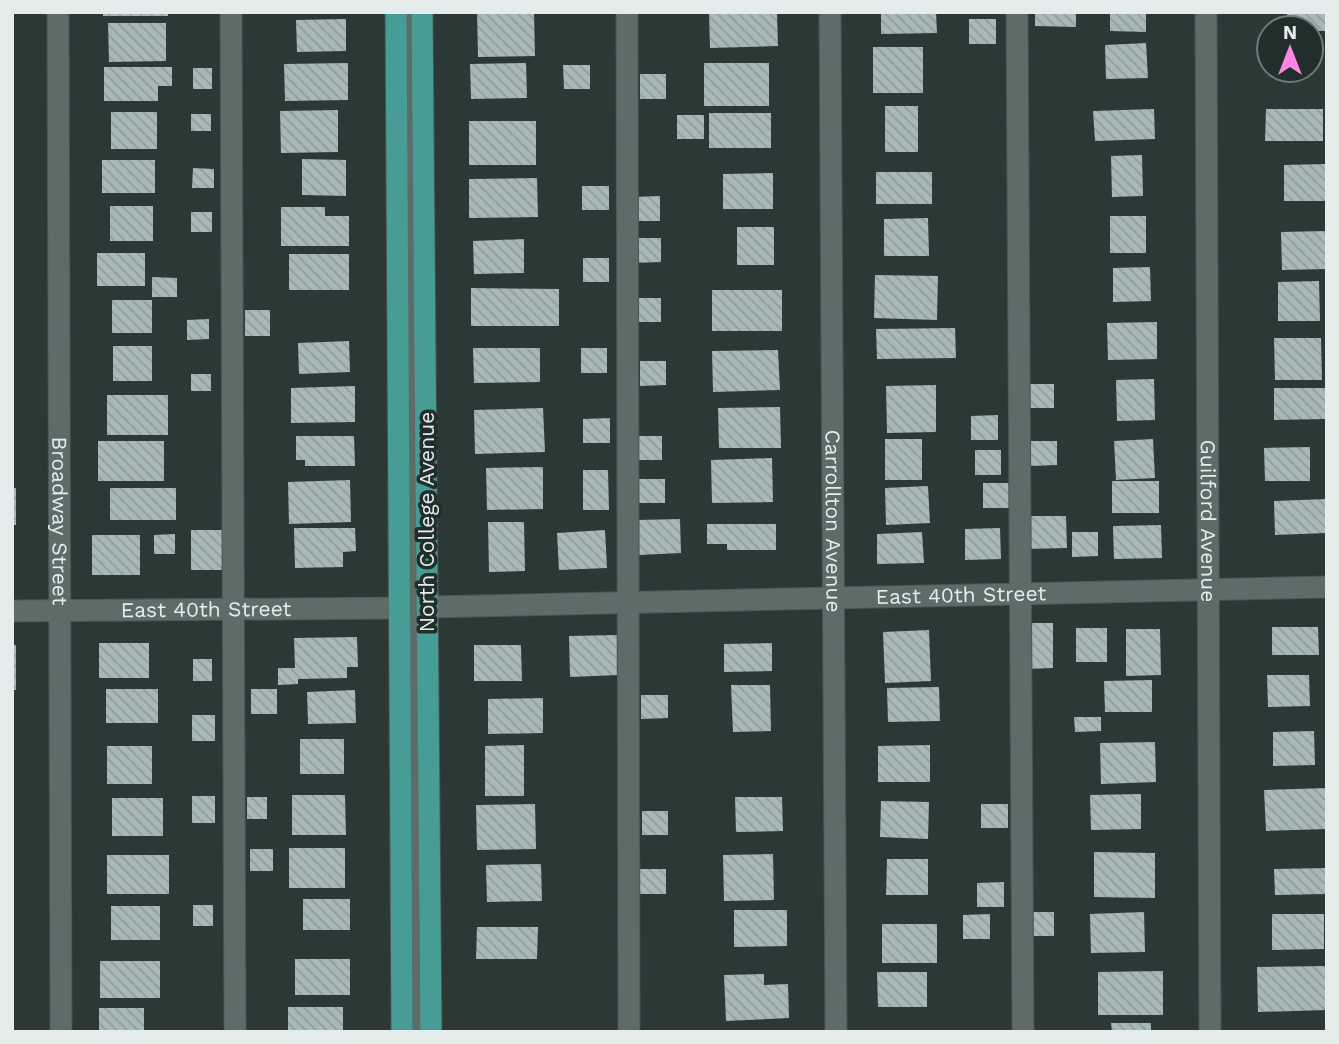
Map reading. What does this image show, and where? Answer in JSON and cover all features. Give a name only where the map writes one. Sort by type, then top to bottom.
[{"type":"main road","name":"North College Avenue","points":[[396,12],[402,1032]]},
{"type":"main road","name":"North College Avenue","points":[[422,12],[431,1032]]},
{"type":"street","name":"Broadway Street","points":[[58,12],[61,1032]]},
{"type":"street","points":[[231,12],[235,1032]]},
{"type":"street","name":"North College Avenue","points":[[409,12],[414,1032]]},
{"type":"street","points":[[627,12],[629,1032]]},
{"type":"street","name":"Carrollton Avenue","points":[[831,12],[836,1032]]},
{"type":"street","points":[[1017,12],[1023,1032]]},
{"type":"street","name":"Guilford Avenue","points":[[1206,12],[1210,1032]]},
{"type":"street","name":"East 40th Street","points":[[429,607],[1327,587]]},
{"type":"street","name":"East 40th Street","points":[[12,611],[400,608]]},
{"type":"building","points":[[103,12],[168,12],[168,16],[103,16]]},
{"type":"building","points":[[477,12],[534,12],[535,56],[478,57]]},
{"type":"building","points":[[709,12],[777,12],[778,46],[710,48]]},
{"type":"building","points":[[881,12],[936,12],[937,33],[881,34]]},
{"type":"building","points":[[1035,12],[1076,12],[1076,27],[1035,26]]},
{"type":"building","points":[[1110,12],[1146,12],[1146,32],[1110,31]]},
{"type":"building","points":[[1327,12],[1327,31],[1325,14],[1287,14]]},
{"type":"building","points":[[346,19],[346,51],[297,52],[296,20]]},
{"type":"building","points":[[969,19],[996,19],[996,44],[969,44]]},
{"type":"building","points":[[108,23],[166,23],[166,61],[109,62]]},
{"type":"building","points":[[1146,43],[1148,78],[1106,79],[1105,45]]},
{"type":"building","points":[[873,47],[923,47],[923,93],[873,93]]},
{"type":"building","points":[[348,63],[348,100],[285,101],[284,64]]},
{"type":"building","points":[[526,63],[527,98],[471,99],[470,64]]},
{"type":"building","points":[[704,63],[769,63],[769,106],[704,106]]},
{"type":"building","points":[[563,65],[590,65],[590,89],[564,89]]},
{"type":"building","points":[[104,67],[172,67],[172,86],[158,86],[158,101],[104,101]]},
{"type":"building","points":[[193,68],[212,68],[212,89],[193,89]]},
{"type":"building","points":[[640,74],[666,74],[666,99],[640,99]]},
{"type":"building","points":[[885,106],[918,106],[918,152],[885,152]]},
{"type":"building","points":[[1154,109],[1155,139],[1095,141],[1093,111]]},
{"type":"building","points":[[1266,109],[1323,109],[1323,141],[1265,141]]},
{"type":"building","points":[[338,110],[338,152],[281,153],[280,111]]},
{"type":"building","points":[[111,112],[157,112],[157,149],[111,149]]},
{"type":"building","points":[[709,113],[771,113],[771,148],[709,148]]},
{"type":"building","points":[[191,114],[211,114],[211,131],[191,131]]},
{"type":"building","points":[[677,115],[704,115],[704,139],[677,139]]},
{"type":"building","points":[[469,121],[536,121],[536,165],[469,165]]},
{"type":"building","points":[[1142,155],[1143,196],[1112,197],[1111,156]]},
{"type":"building","points":[[302,159],[346,160],[346,196],[302,195]]},
{"type":"building","points":[[102,160],[155,160],[155,193],[102,193]]},
{"type":"building","points":[[1325,164],[1325,201],[1284,201],[1284,165]]},
{"type":"building","points":[[193,168],[214,169],[214,188],[192,188]]},
{"type":"building","points":[[876,172],[932,172],[932,204],[876,204]]},
{"type":"building","points":[[773,173],[773,209],[723,209],[723,174]]},
{"type":"building","points":[[537,178],[538,217],[469,218],[469,179]]},
{"type":"building","points":[[582,186],[609,186],[609,210],[582,210]]},
{"type":"building","points":[[660,196],[660,221],[633,221],[633,197]]},
{"type":"building","points":[[110,206],[153,206],[153,241],[110,241]]},
{"type":"building","points":[[281,207],[325,207],[325,216],[349,216],[349,246],[281,246]]},
{"type":"building","points":[[191,212],[212,212],[212,232],[191,232]]},
{"type":"building","points":[[1110,216],[1146,216],[1146,253],[1110,253]]},
{"type":"building","points":[[928,218],[929,256],[884,256],[884,219]]},
{"type":"building","points":[[737,227],[774,227],[774,265],[737,265]]},
{"type":"building","points":[[1326,231],[1327,269],[1282,270],[1281,232]]},
{"type":"building","points":[[634,238],[661,238],[661,262],[634,263]]},
{"type":"building","points":[[524,239],[524,273],[474,274],[473,241]]},
{"type":"building","points":[[97,253],[145,253],[145,286],[97,286]]},
{"type":"building","points":[[289,254],[349,254],[349,290],[289,290]]},
{"type":"building","points":[[583,258],[609,258],[609,282],[583,282]]},
{"type":"building","points":[[1150,267],[1151,301],[1113,302],[1113,268]]},
{"type":"building","points":[[875,275],[938,276],[937,320],[874,318]]},
{"type":"building","points":[[152,277],[177,278],[177,297],[152,297]]},
{"type":"building","points":[[1319,281],[1320,321],[1278,321],[1278,282]]},
{"type":"building","points":[[471,288],[559,289],[559,326],[471,326]]},
{"type":"building","points":[[712,290],[782,290],[782,331],[712,331]]},
{"type":"building","points":[[635,298],[661,298],[661,322],[635,322]]},
{"type":"building","points":[[112,300],[152,300],[152,333],[112,333]]},
{"type":"building","points":[[245,310],[270,310],[270,336],[245,336]]},
{"type":"building","points":[[209,319],[209,339],[187,340],[187,320]]},
{"type":"building","points":[[1157,322],[1157,359],[1108,360],[1107,323]]},
{"type":"building","points":[[955,328],[956,358],[877,359],[876,329]]},
{"type":"building","points":[[1274,338],[1321,338],[1322,380],[1275,380]]},
{"type":"building","points":[[349,341],[350,372],[299,374],[298,343]]},
{"type":"building","points":[[113,346],[152,346],[152,381],[113,381]]},
{"type":"building","points":[[473,348],[540,348],[540,382],[474,383]]},
{"type":"building","points":[[581,348],[607,348],[607,373],[581,373]]},
{"type":"building","points":[[778,350],[780,390],[713,392],[712,351]]},
{"type":"building","points":[[640,361],[666,361],[666,385],[640,386]]},
{"type":"building","points":[[191,374],[211,374],[211,391],[191,391]]},
{"type":"building","points":[[1154,379],[1155,420],[1117,421],[1116,380]]},
{"type":"building","points":[[1027,384],[1054,384],[1054,408],[1028,408]]},
{"type":"building","points":[[936,385],[936,432],[887,433],[886,386]]},
{"type":"building","points":[[355,386],[355,422],[291,423],[291,388]]},
{"type":"building","points":[[1274,388],[1326,388],[1326,419],[1274,420]]},
{"type":"building","points":[[107,395],[168,395],[168,435],[107,435]]},
{"type":"building","points":[[780,407],[781,448],[719,448],[718,408]]},
{"type":"building","points":[[543,408],[545,452],[475,454],[474,410]]},
{"type":"building","points":[[998,415],[998,440],[971,440],[971,416]]},
{"type":"building","points":[[610,418],[610,443],[583,443],[583,419]]},
{"type":"building","points":[[296,436],[354,436],[355,466],[305,466],[305,460],[296,460]]},
{"type":"building","points":[[635,436],[662,436],[662,460],[636,460]]},
{"type":"building","points":[[885,439],[922,439],[922,480],[885,480]]},
{"type":"building","points":[[1153,439],[1155,478],[1116,480],[1114,441]]},
{"type":"building","points":[[98,441],[164,441],[164,481],[98,481]]},
{"type":"building","points":[[1031,441],[1057,441],[1057,465],[1031,466]]},
{"type":"building","points":[[1310,447],[1310,481],[1265,481],[1264,448]]},
{"type":"building","points":[[975,450],[1001,450],[1001,475],[975,475]]},
{"type":"building","points":[[772,458],[773,502],[712,503],[711,460]]},
{"type":"building","points":[[543,467],[543,509],[487,510],[486,468]]},
{"type":"building","points":[[583,470],[608,470],[609,510],[583,510]]},
{"type":"building","points":[[638,479],[665,479],[665,503],[638,503]]},
{"type":"building","points":[[350,480],[351,522],[289,524],[288,482]]},
{"type":"building","points":[[1112,481],[1159,481],[1159,513],[1112,513]]},
{"type":"building","points":[[983,483],[1009,483],[1009,508],[983,508]]},
{"type":"building","points":[[928,486],[930,523],[886,525],[885,488]]},
{"type":"building","points":[[12,488],[16,488],[16,525],[12,525]]},
{"type":"building","points":[[110,488],[176,488],[176,520],[110,520]]},
{"type":"building","points":[[1327,499],[1327,533],[1275,535],[1274,501]]},
{"type":"building","points":[[1025,516],[1066,516],[1067,548],[1026,549]]},
{"type":"building","points":[[680,519],[681,553],[639,555],[638,520]]},
{"type":"building","points":[[488,522],[524,522],[525,571],[489,572]]},
{"type":"building","points":[[707,524],[776,524],[776,550],[727,550],[727,544],[707,544]]},
{"type":"building","points":[[1161,525],[1162,558],[1114,559],[1113,526]]},
{"type":"building","points":[[294,528],[355,528],[356,551],[343,552],[343,567],[295,568]]},
{"type":"building","points":[[1000,528],[1001,559],[965,560],[965,529]]},
{"type":"building","points":[[191,530],[222,530],[222,570],[191,570]]},
{"type":"building","points":[[605,530],[607,568],[559,570],[557,533]]},
{"type":"building","points":[[922,532],[924,563],[877,564],[877,534]]},
{"type":"building","points":[[1072,532],[1098,532],[1098,556],[1072,557]]},
{"type":"building","points":[[175,534],[175,554],[154,554],[154,535]]},
{"type":"building","points":[[92,535],[140,535],[140,575],[92,575]]},
{"type":"building","points":[[1024,623],[1053,623],[1053,668],[1024,669]]},
{"type":"building","points":[[1272,627],[1318,627],[1319,655],[1272,655]]},
{"type":"building","points":[[1076,628],[1107,628],[1107,662],[1076,662]]},
{"type":"building","points":[[1126,629],[1160,629],[1161,675],[1126,676]]},
{"type":"building","points":[[929,630],[931,681],[885,683],[883,632]]},
{"type":"building","points":[[618,635],[619,675],[570,677],[569,636]]},
{"type":"building","points":[[357,637],[358,667],[347,667],[347,678],[298,679],[298,684],[278,685],[278,668],[295,668],[294,638]]},
{"type":"building","points":[[99,643],[149,643],[149,678],[99,678]]},
{"type":"building","points":[[772,643],[772,671],[724,672],[724,644]]},
{"type":"building","points":[[12,645],[16,645],[16,690],[12,690]]},
{"type":"building","points":[[474,645],[521,645],[522,681],[474,681]]},
{"type":"building","points":[[193,659],[212,659],[212,681],[193,681]]},
{"type":"building","points":[[1267,675],[1309,675],[1310,706],[1268,707]]},
{"type":"building","points":[[1152,680],[1152,712],[1105,712],[1104,681]]},
{"type":"building","points":[[731,685],[770,685],[771,731],[733,732]]},
{"type":"building","points":[[939,687],[940,721],[888,722],[887,688]]},
{"type":"building","points":[[106,689],[158,689],[158,723],[106,723]]},
{"type":"building","points":[[251,689],[277,689],[277,714],[251,714]]},
{"type":"building","points":[[355,690],[356,723],[308,724],[307,692]]},
{"type":"building","points":[[641,695],[668,695],[668,718],[641,719]]},
{"type":"building","points":[[543,698],[543,733],[488,734],[488,699]]},
{"type":"building","points":[[192,715],[215,715],[215,741],[192,741]]},
{"type":"building","points":[[1074,717],[1101,717],[1101,731],[1075,732]]},
{"type":"building","points":[[1314,731],[1315,765],[1273,766],[1273,732]]},
{"type":"building","points":[[300,739],[344,739],[344,774],[300,774]]},
{"type":"building","points":[[1155,742],[1156,782],[1101,784],[1100,743]]},
{"type":"building","points":[[524,745],[524,796],[485,796],[485,746]]},
{"type":"building","points":[[930,745],[930,782],[878,782],[878,746]]},
{"type":"building","points":[[107,746],[152,746],[152,784],[107,784]]},
{"type":"building","points":[[1327,788],[1327,829],[1266,831],[1264,790]]},
{"type":"building","points":[[1141,794],[1141,829],[1091,830],[1090,795]]},
{"type":"building","points":[[292,795],[345,795],[346,835],[292,835]]},
{"type":"building","points":[[192,796],[215,796],[215,823],[192,823]]},
{"type":"building","points":[[247,797],[267,797],[267,819],[247,819]]},
{"type":"building","points":[[735,797],[782,797],[783,831],[736,832]]},
{"type":"building","points":[[112,798],[163,798],[163,836],[112,836]]},
{"type":"building","points":[[881,801],[929,802],[928,839],[880,837]]},
{"type":"building","points":[[535,804],[536,849],[477,850],[476,805]]},
{"type":"building","points":[[981,804],[1008,804],[1008,828],[981,828]]},
{"type":"building","points":[[642,811],[668,811],[668,835],[642,835]]},
{"type":"building","points":[[289,848],[345,848],[345,888],[289,888]]},
{"type":"building","points":[[250,849],[273,849],[273,871],[250,871]]},
{"type":"building","points":[[1094,852],[1155,853],[1155,898],[1094,897]]},
{"type":"building","points":[[773,854],[774,900],[724,901],[723,855]]},
{"type":"building","points":[[107,855],[169,855],[169,894],[107,894]]},
{"type":"building","points":[[887,859],[928,859],[928,895],[886,895]]},
{"type":"building","points":[[541,864],[542,901],[487,902],[486,865]]},
{"type":"building","points":[[1327,868],[1327,894],[1275,895],[1274,869]]},
{"type":"building","points":[[639,869],[666,869],[666,894],[639,894]]},
{"type":"building","points":[[1004,882],[1004,907],[977,907],[977,883]]},
{"type":"building","points":[[303,899],[350,899],[350,930],[303,930]]},
{"type":"building","points":[[193,905],[213,905],[213,926],[193,926]]},
{"type":"building","points":[[111,906],[160,906],[160,940],[111,940]]},
{"type":"building","points":[[734,910],[787,910],[787,946],[734,947]]},
{"type":"building","points":[[1028,912],[1054,912],[1054,936],[1028,936]]},
{"type":"building","points":[[1144,912],[1145,952],[1091,953],[1090,914]]},
{"type":"building","points":[[990,914],[990,939],[963,939],[963,915]]},
{"type":"building","points":[[1272,914],[1324,914],[1324,949],[1272,950]]},
{"type":"building","points":[[882,924],[937,924],[937,963],[882,963]]},
{"type":"building","points":[[477,927],[538,927],[537,959],[476,959]]},
{"type":"building","points":[[295,959],[350,959],[350,995],[295,995]]},
{"type":"building","points":[[100,961],[160,961],[160,998],[100,998]]},
{"type":"building","points":[[1327,966],[1327,1010],[1258,1012],[1257,967]]},
{"type":"building","points":[[1163,971],[1163,1015],[1098,1015],[1098,972]]},
{"type":"building","points":[[877,972],[927,972],[927,1007],[878,1007]]},
{"type":"building","points":[[764,974],[764,985],[788,984],[789,1018],[726,1021],[724,975]]},
{"type":"building","points":[[288,1007],[343,1007],[343,1032],[288,1032]]},
{"type":"building","points":[[99,1008],[144,1008],[144,1032],[99,1032]]},
{"type":"building","points":[[1111,1023],[1151,1023],[1151,1032],[1112,1032]]}]
